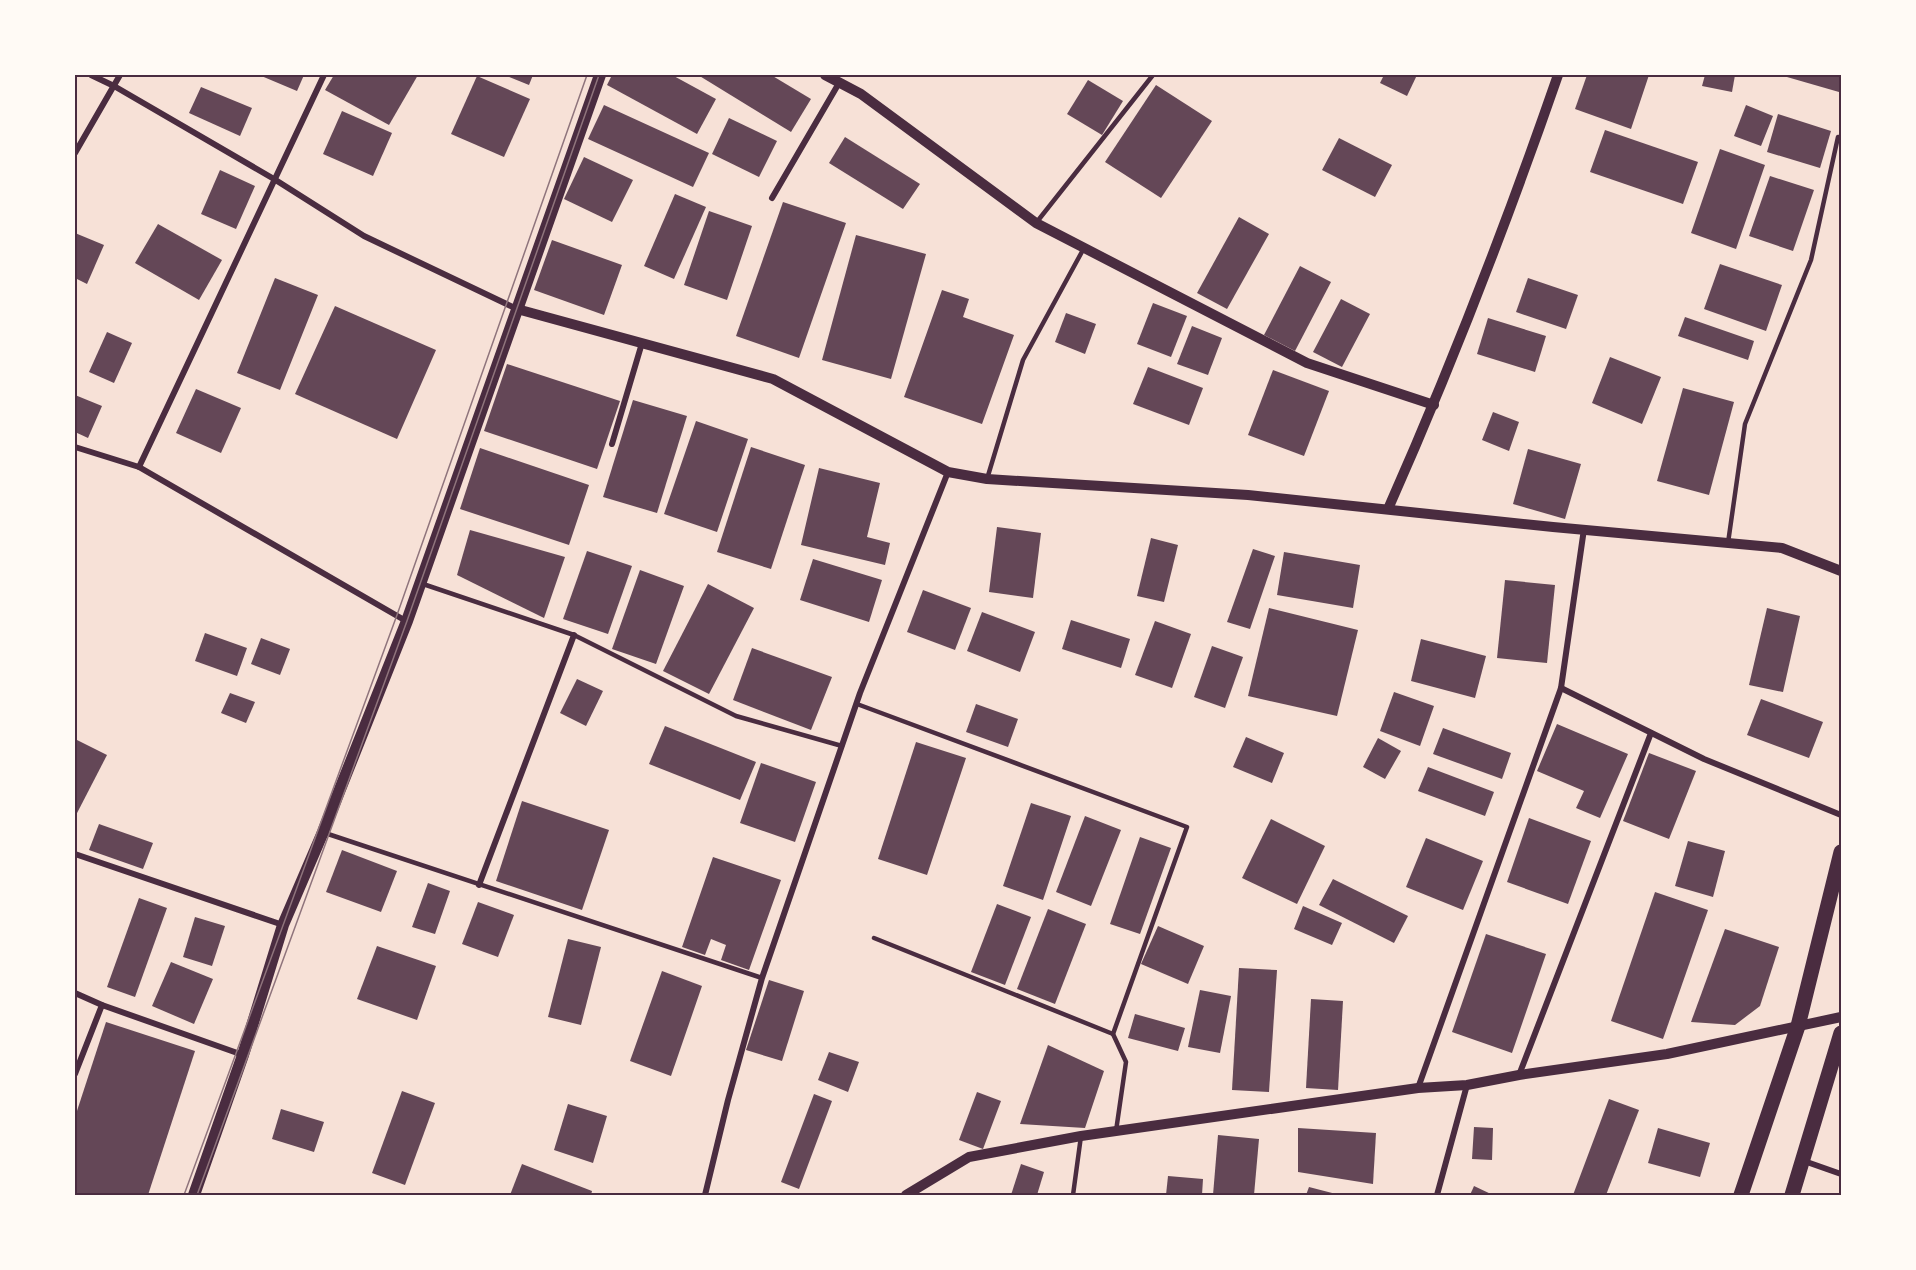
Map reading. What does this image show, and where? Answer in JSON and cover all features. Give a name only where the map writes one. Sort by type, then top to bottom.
[{"type":"main road","points":[[194,1195],[243,1055],[283,925],[323,832],[407,621],[600,75]]},
{"type":"main road","points":[[1741,1195],[1798,1026],[1841,852]]},
{"type":"main road","points":[[1792,1195],[1841,1033]]},
{"type":"street","points":[[91,75],[114,86],[274,179],[364,236],[517,309],[773,379],[948,472],[987,479],[1248,495],[1782,548],[1841,572]]},
{"type":"street","points":[[75,153],[120,75]]},
{"type":"street","points":[[139,466],[324,75]]},
{"type":"street","points":[[825,75],[861,94],[1036,223],[1307,363],[1434,405]]},
{"type":"street","points":[[1388,509],[1434,405],[1558,75]]},
{"type":"street","points":[[772,198],[839,83]]},
{"type":"street","points":[[612,444],[642,343]]},
{"type":"street","points":[[75,447],[139,466],[407,621]]},
{"type":"street","points":[[705,1195],[728,1100],[762,978],[857,704],[948,472]]},
{"type":"street","points":[[1418,1088],[1562,688],[1584,529]]},
{"type":"street","points":[[479,885],[574,635]]},
{"type":"street","points":[[1562,688],[1704,759],[1841,815]]},
{"type":"street","points":[[1519,1075],[1650,733]]},
{"type":"street","points":[[75,854],[283,925]]},
{"type":"street","points":[[75,993],[102,1005],[243,1055]]},
{"type":"street","points":[[75,1074],[102,1005]]},
{"type":"street","points":[[906,1195],[969,1157],[1081,1136],[1418,1088],[1467,1085],[1519,1075],[1667,1054],[1841,1017]]},
{"type":"street","points":[[1437,1195],[1467,1085]]},
{"type":"street","points":[[1803,1160],[1841,1174]]},
{"type":"lane","points":[[1036,223],[1153,75]]},
{"type":"lane","points":[[1728,543],[1744,424],[1811,260],[1838,137],[1841,138]]},
{"type":"lane","points":[[987,479],[1023,360],[1084,248]]},
{"type":"lane","points":[[420,583],[574,635],[735,717],[842,746]]},
{"type":"lane","points":[[857,704],[1187,827],[1113,1034]]},
{"type":"lane","points":[[323,832],[762,978]]},
{"type":"lane","points":[[874,938],[1113,1034],[1126,1062],[1116,1131]]},
{"type":"lane","points":[[1073,1195],[1081,1136]]},
{"type":"building","points":[[259,75],[304,75],[297,91]]},
{"type":"building","points":[[334,75],[418,75],[389,125],[325,90]]},
{"type":"building","points":[[504,75],[533,75],[529,85]]},
{"type":"building","points":[[612,75],[672,75],[716,99],[697,134],[607,85]]},
{"type":"building","points":[[698,75],[771,75],[811,99],[791,132]]},
{"type":"building","points":[[1384,75],[1417,75],[1407,96],[1380,83]]},
{"type":"building","points":[[1587,75],[1649,75],[1631,129],[1575,109]]},
{"type":"building","points":[[1705,75],[1735,75],[1732,92],[1702,86]]},
{"type":"building","points":[[1780,75],[1841,75],[1841,85],[1839,92]]},
{"type":"building","points":[[477,76],[530,99],[504,157],[451,134]]},
{"type":"building","points":[[1088,80],[1123,101],[1102,135],[1067,114]]},
{"type":"building","points":[[1156,85],[1212,121],[1161,198],[1105,162]]},
{"type":"building","points":[[201,87],[252,108],[240,136],[189,113]]},
{"type":"building","points":[[604,105],[709,153],[693,187],[588,139]]},
{"type":"building","points":[[1746,105],[1773,116],[1761,146],[1734,136]]},
{"type":"building","points":[[342,111],[392,133],[373,176],[323,154]]},
{"type":"building","points":[[1778,114],[1831,131],[1820,168],[1767,152]]},
{"type":"building","points":[[729,118],[777,141],[759,177],[712,154]]},
{"type":"building","points":[[1605,130],[1698,162],[1683,204],[1590,172]]},
{"type":"building","points":[[845,137],[920,184],[903,209],[829,163]]},
{"type":"building","points":[[1339,138],[1392,165],[1375,197],[1322,170]]},
{"type":"building","points":[[1720,149],[1765,165],[1736,249],[1691,233]]},
{"type":"building","points":[[584,157],[633,180],[612,222],[564,199]]},
{"type":"building","points":[[220,170],[255,186],[236,229],[201,214]]},
{"type":"building","points":[[1770,176],[1814,190],[1793,251],[1749,236]]},
{"type":"building","points":[[675,194],[706,207],[674,279],[644,266]]},
{"type":"building","points":[[783,202],[846,223],[799,358],[736,336]]},
{"type":"building","points":[[709,211],[752,226],[727,300],[684,285]]},
{"type":"building","points":[[1239,217],[1269,234],[1227,309],[1197,293]]},
{"type":"building","points":[[158,224],[222,260],[199,300],[135,263]]},
{"type":"building","points":[[75,233],[104,245],[87,284],[75,278]]},
{"type":"building","points":[[856,235],[926,254],[891,379],[822,360]]},
{"type":"building","points":[[552,240],[622,265],[604,315],[534,290]]},
{"type":"building","points":[[1720,264],[1782,285],[1766,331],[1704,309]]},
{"type":"building","points":[[1300,266],[1331,282],[1295,351],[1264,335]]},
{"type":"building","points":[[275,278],[318,295],[280,390],[237,373]]},
{"type":"building","points":[[1528,278],[1578,295],[1566,329],[1516,312]]},
{"type":"building","points":[[942,290],[969,299],[963,317],[1014,335],[982,424],[904,397]]},
{"type":"building","points":[[1341,299],[1370,314],[1342,367],[1313,352]]},
{"type":"building","points":[[1153,303],[1187,316],[1171,357],[1137,344]]},
{"type":"building","points":[[335,306],[436,350],[397,439],[295,394]]},
{"type":"building","points":[[1066,313],[1096,324],[1085,354],[1055,342]]},
{"type":"building","points":[[1685,317],[1754,341],[1748,360],[1678,336]]},
{"type":"building","points":[[1488,318],[1546,336],[1535,372],[1477,354]]},
{"type":"building","points":[[1192,326],[1222,338],[1208,375],[1177,364]]},
{"type":"building","points":[[107,332],[132,343],[114,383],[89,372]]},
{"type":"building","points":[[1610,357],[1661,377],[1642,424],[1592,403]]},
{"type":"building","points":[[507,364],[620,401],[597,469],[484,431]]},
{"type":"building","points":[[1148,367],[1203,388],[1189,425],[1133,404]]},
{"type":"building","points":[[1273,370],[1329,391],[1304,456],[1248,435]]},
{"type":"building","points":[[1683,388],[1734,402],[1709,495],[1657,481]]},
{"type":"building","points":[[196,389],[241,408],[221,453],[176,433]]},
{"type":"building","points":[[75,395],[102,406],[88,438],[75,432]]},
{"type":"building","points":[[633,400],[687,416],[657,513],[603,497]]},
{"type":"building","points":[[1493,412],[1519,422],[1509,451],[1482,440]]},
{"type":"building","points":[[696,421],[748,439],[717,532],[664,514]]},
{"type":"building","points":[[751,447],[805,465],[771,569],[717,552]]},
{"type":"building","points":[[480,448],[589,485],[569,545],[460,509]]},
{"type":"building","points":[[1528,449],[1581,464],[1565,519],[1513,504]]},
{"type":"building","points":[[819,468],[880,483],[867,537],[890,543],[885,565],[801,545]]},
{"type":"building","points":[[997,527],[1041,533],[1033,598],[989,592]]},
{"type":"building","points":[[470,530],[565,557],[544,618],[457,575]]},
{"type":"building","points":[[1151,538],[1178,545],[1164,602],[1137,596]]},
{"type":"building","points":[[1253,549],[1275,556],[1250,629],[1227,622]]},
{"type":"building","points":[[587,551],[632,566],[608,634],[563,619]]},
{"type":"building","points":[[1284,552],[1360,565],[1353,608],[1277,595]]},
{"type":"building","points":[[813,559],[882,580],[869,622],[800,600]]},
{"type":"building","points":[[640,570],[684,586],[656,664],[612,649]]},
{"type":"building","points":[[1505,580],[1555,585],[1547,663],[1497,658]]},
{"type":"building","points":[[708,584],[754,608],[709,694],[663,671]]},
{"type":"building","points":[[923,590],[971,608],[955,650],[907,632]]},
{"type":"building","points":[[1269,608],[1358,630],[1337,716],[1248,696]]},
{"type":"building","points":[[1767,608],[1800,616],[1783,692],[1749,685]]},
{"type":"building","points":[[982,612],[1035,632],[1020,672],[967,651]]},
{"type":"building","points":[[1071,620],[1130,639],[1121,668],[1062,649]]},
{"type":"building","points":[[1155,621],[1191,634],[1172,688],[1135,675]]},
{"type":"building","points":[[205,633],[247,648],[237,676],[195,661]]},
{"type":"building","points":[[261,638],[290,649],[280,675],[251,664]]},
{"type":"building","points":[[1421,639],[1486,656],[1475,698],[1411,681]]},
{"type":"building","points":[[1212,646],[1243,657],[1225,708],[1194,697]]},
{"type":"building","points":[[752,648],[832,677],[811,730],[733,700]]},
{"type":"building","points":[[577,679],[603,691],[586,726],[560,713]]},
{"type":"building","points":[[1394,692],[1434,706],[1420,746],[1380,731]]},
{"type":"building","points":[[230,693],[255,702],[246,723],[221,713]]},
{"type":"building","points":[[1761,699],[1823,722],[1809,758],[1747,735]]},
{"type":"building","points":[[976,704],[1018,719],[1008,747],[966,732]]},
{"type":"building","points":[[1557,724],[1628,754],[1600,818],[1576,808],[1584,791],[1537,771]]},
{"type":"building","points":[[665,726],[756,762],[740,800],[649,764]]},
{"type":"building","points":[[1443,728],[1511,753],[1502,779],[1433,754]]},
{"type":"building","points":[[1246,737],[1284,753],[1272,783],[1233,767]]},
{"type":"building","points":[[1378,738],[1401,751],[1385,779],[1363,767]]},
{"type":"building","points":[[75,739],[107,755],[75,817]]},
{"type":"building","points":[[916,742],[966,758],[927,875],[878,859]]},
{"type":"building","points":[[1649,753],[1696,771],[1669,839],[1623,821]]},
{"type":"building","points":[[761,763],[816,782],[795,842],[740,823]]},
{"type":"building","points":[[1428,767],[1494,792],[1485,816],[1418,791]]},
{"type":"building","points":[[522,801],[609,830],[582,910],[496,881]]},
{"type":"building","points":[[1031,803],[1071,816],[1043,900],[1003,886]]},
{"type":"building","points":[[1085,816],[1121,830],[1091,906],[1056,892]]},
{"type":"building","points":[[1529,818],[1591,841],[1568,904],[1507,882]]},
{"type":"building","points":[[1271,819],[1325,846],[1297,904],[1242,878]]},
{"type":"building","points":[[99,824],[153,843],[143,869],[89,850]]},
{"type":"building","points":[[1140,837],[1171,848],[1140,934],[1110,924]]},
{"type":"building","points":[[1426,838],[1483,861],[1463,910],[1406,887]]},
{"type":"building","points":[[1688,841],[1725,851],[1713,897],[1675,886]]},
{"type":"building","points":[[342,850],[397,871],[381,912],[326,892]]},
{"type":"building","points":[[713,857],[781,880],[749,970],[721,960],[726,945],[711,939],[705,955],[682,947]]},
{"type":"building","points":[[1333,879],[1408,916],[1394,943],[1319,905]]},
{"type":"building","points":[[428,883],[450,891],[435,934],[412,927]]},
{"type":"building","points":[[1655,892],[1708,910],[1663,1039],[1611,1021]]},
{"type":"building","points":[[139,898],[167,908],[135,997],[107,987]]},
{"type":"building","points":[[478,902],[514,915],[498,957],[462,944]]},
{"type":"building","points":[[997,904],[1031,917],[1005,985],[971,972]]},
{"type":"building","points":[[1303,906],[1342,923],[1332,945],[1294,929]]},
{"type":"building","points":[[1048,909],[1086,924],[1055,1004],[1017,989]]},
{"type":"building","points":[[195,917],[225,926],[212,966],[183,957]]},
{"type":"building","points":[[1158,926],[1204,946],[1188,984],[1141,964]]},
{"type":"building","points":[[1725,929],[1779,947],[1760,1006],[1735,1025],[1691,1022]]},
{"type":"building","points":[[1486,934],[1546,954],[1512,1053],[1452,1032]]},
{"type":"building","points":[[568,939],[601,947],[581,1025],[548,1017]]},
{"type":"building","points":[[377,946],[436,966],[417,1020],[357,999]]},
{"type":"building","points":[[171,962],[213,979],[194,1024],[152,1006]]},
{"type":"building","points":[[1239,968],[1277,970],[1269,1092],[1232,1090]]},
{"type":"building","points":[[662,971],[702,986],[671,1076],[630,1061]]},
{"type":"building","points":[[769,980],[804,991],[782,1061],[746,1050]]},
{"type":"building","points":[[1200,990],[1231,996],[1220,1053],[1188,1047]]},
{"type":"building","points":[[1311,999],[1343,1001],[1338,1090],[1306,1088]]},
{"type":"building","points":[[1135,1014],[1185,1028],[1178,1051],[1128,1038]]},
{"type":"building","points":[[106,1022],[195,1051],[148,1195],[75,1195],[75,1117]]},
{"type":"building","points":[[1048,1045],[1104,1071],[1085,1128],[1020,1124]]},
{"type":"building","points":[[829,1052],[859,1062],[848,1092],[818,1080]]},
{"type":"building","points":[[402,1091],[435,1103],[405,1185],[372,1173]]},
{"type":"building","points":[[977,1092],[1001,1101],[983,1149],[959,1140]]},
{"type":"building","points":[[814,1094],[832,1101],[799,1189],[781,1182]]},
{"type":"building","points":[[1609,1099],[1639,1110],[1606,1195],[1573,1195]]},
{"type":"building","points":[[568,1104],[607,1116],[593,1163],[554,1150]]},
{"type":"building","points":[[281,1109],[324,1122],[314,1152],[272,1139]]},
{"type":"building","points":[[1474,1127],[1493,1128],[1492,1160],[1472,1159]]},
{"type":"building","points":[[1298,1128],[1376,1133],[1373,1184],[1298,1172]]},
{"type":"building","points":[[1658,1128],[1710,1143],[1700,1177],[1648,1163]]},
{"type":"building","points":[[1218,1135],[1259,1139],[1254,1195],[1213,1195]]},
{"type":"building","points":[[522,1164],[592,1191],[591,1195],[510,1195]]},
{"type":"building","points":[[1021,1164],[1044,1172],[1037,1195],[1011,1195]]},
{"type":"building","points":[[1168,1176],[1203,1179],[1202,1195],[1166,1195]]},
{"type":"building","points":[[1474,1186],[1493,1195],[1470,1195]]},
{"type":"building","points":[[1309,1187],[1336,1194],[1336,1195],[1306,1195]]},
{"type":"tram line","points":[[184,1195],[397,615],[587,75]]},
{"type":"tram line","points":[[197,1195],[407,621],[599,75]]}]
